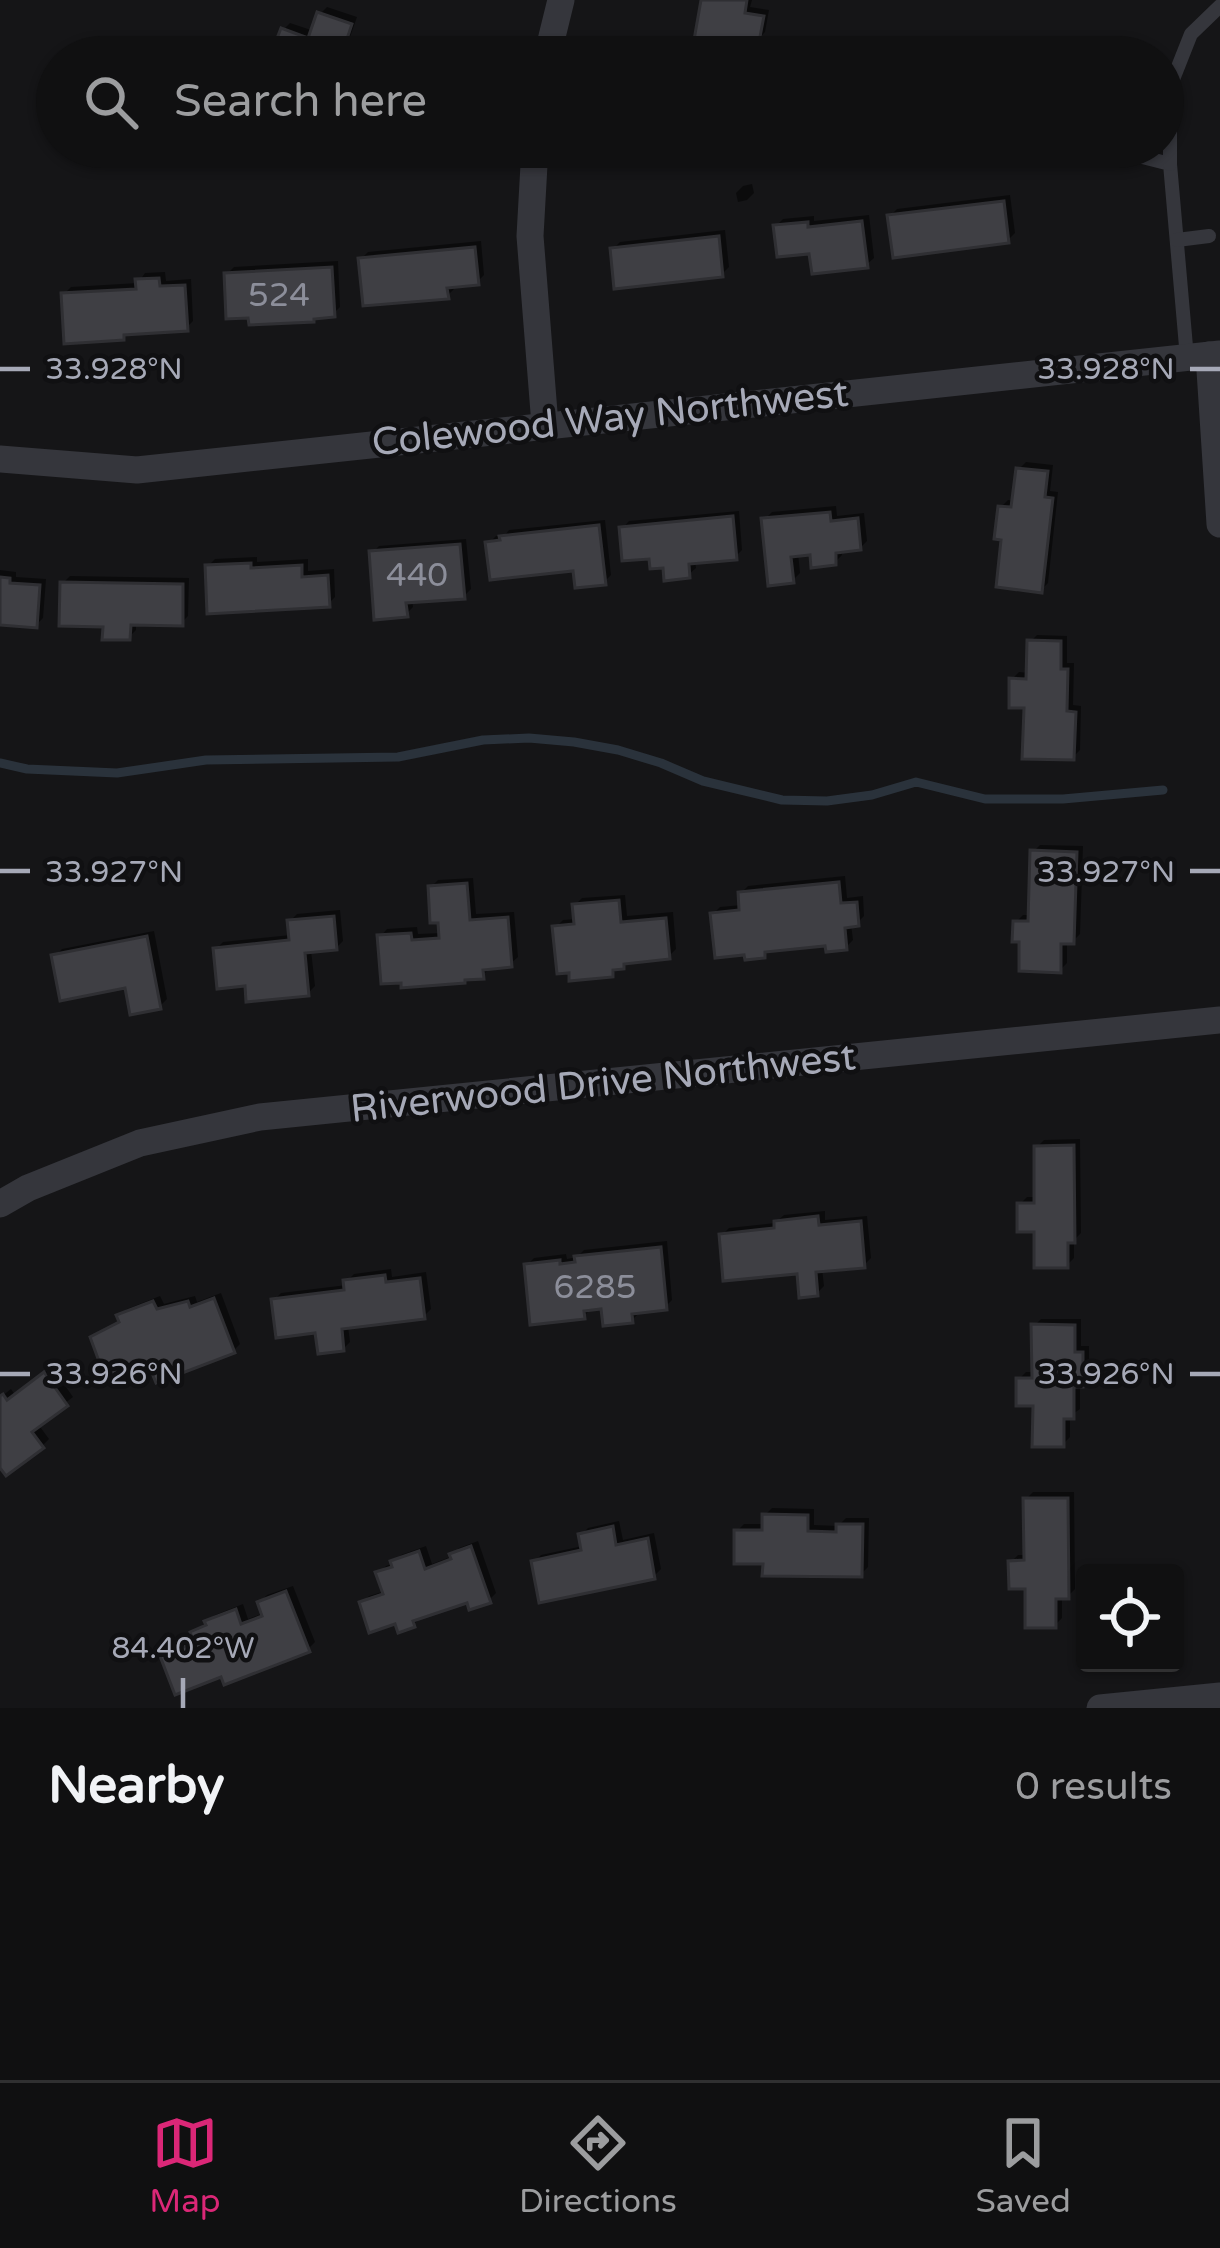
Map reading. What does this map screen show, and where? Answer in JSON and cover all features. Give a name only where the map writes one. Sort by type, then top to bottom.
[{"type":"street","points":[[552,36],[561,0]]},
{"type":"street","points":[[534,168],[530,236],[545,425]]},
{"type":"street","points":[[1205,355],[1220,524]]},
{"type":"street","name":"Colewood Way Northwest","points":[[0,459],[137,470],[1205,355]]},
{"type":"street","name":"Riverwood Drive Northwest","points":[[0,1204],[140,1143],[260,1117],[1220,1020]]},
{"type":"street","points":[[1100,1708],[1220,1696]]},
{"type":"lane","points":[[1184,52],[1191,34],[1220,6]]},
{"type":"lane","points":[[1170,168],[1177,240],[1205,355]]},
{"type":"lane","points":[[1177,240],[1209,236]]},
{"type":"building","points":[[701,0],[747,0],[745,13],[764,16],[760,36],[695,36]]},
{"type":"building","points":[[317,12],[352,24],[348,36],[309,36]]},
{"type":"building","points":[[281,28],[303,36],[278,36]]},
{"type":"building","points":[[1004,201],[1009,243],[893,258],[887,215]]},
{"type":"building","points":[[862,221],[868,268],[812,274],[809,254],[777,257],[773,225]]},
{"type":"building","points":[[719,236],[723,277],[614,289],[610,248]]},
{"type":"building","points":[[475,247],[479,285],[447,288],[449,299],[363,306],[358,258]]},
{"type":"building","points":[[332,267],[335,317],[249,325],[248,318],[226,319],[224,273]]},
{"type":"building","points":[[159,278],[160,286],[185,285],[188,331],[64,344],[61,293],[136,289],[135,279]]},
{"type":"building","points":[[1016,468],[1048,471],[1045,497],[1053,498],[1042,593],[996,587],[1001,540],[994,539],[998,506],[1011,507]]},
{"type":"building","points":[[830,512],[831,521],[858,518],[861,550],[836,553],[836,565],[811,568],[810,555],[791,557],[794,583],[768,586],[761,518]]},
{"type":"building","points":[[733,516],[737,560],[689,564],[690,578],[664,581],[663,568],[650,569],[649,559],[622,561],[619,527]]},
{"type":"building","points":[[599,525],[606,585],[575,588],[573,571],[490,580],[485,542],[500,540],[499,536]]},
{"type":"building","points":[[460,544],[465,599],[406,603],[408,617],[374,620],[369,551]]},
{"type":"building","points":[[251,563],[251,568],[302,565],[302,577],[328,575],[330,607],[207,614],[205,565]]},
{"type":"building","points":[[0,577],[10,578],[10,583],[40,585],[37,628],[0,625]]},
{"type":"building","points":[[60,582],[183,584],[183,626],[131,625],[130,640],[102,640],[103,627],[59,626]]},
{"type":"building","points":[[1027,640],[1061,641],[1061,669],[1068,669],[1067,711],[1076,712],[1074,760],[1022,759],[1024,708],[1009,708],[1009,678],[1026,679]]},
{"type":"building","points":[[1030,850],[1077,852],[1074,944],[1061,944],[1061,973],[1019,971],[1013,921],[1028,921]]},
{"type":"building","points":[[839,882],[841,903],[857,902],[859,926],[845,928],[847,950],[826,952],[825,946],[765,952],[765,958],[715,958],[710,913],[739,910],[738,892]]},
{"type":"building","points":[[467,883],[470,920],[508,917],[512,967],[483,970],[484,979],[465,983],[401,988],[401,983],[381,984],[377,935],[411,933],[412,940],[439,938],[438,923],[430,923],[428,886]]},
{"type":"building","points":[[619,900],[621,922],[666,918],[670,959],[624,964],[624,969],[613,970],[613,977],[569,981],[569,973],[557,974],[552,926],[574,924],[572,904]]},
{"type":"building","points":[[334,916],[337,950],[305,953],[309,996],[246,1002],[245,986],[217,989],[213,948],[289,940],[287,920]]},
{"type":"building","points":[[147,936],[161,1009],[130,1015],[125,988],[60,1001],[51,955]]},
{"type":"building","points":[[1074,1145],[1075,1243],[1068,1243],[1068,1268],[1034,1268],[1034,1232],[1017,1232],[1017,1203],[1034,1203],[1034,1146]]},
{"type":"building","points":[[818,1216],[819,1225],[861,1221],[865,1268],[816,1272],[818,1296],[799,1298],[797,1274],[723,1281],[719,1234],[774,1228],[774,1221]]},
{"type":"building","points":[[661,1247],[667,1310],[632,1314],[633,1323],[603,1326],[601,1309],[584,1311],[585,1319],[530,1325],[524,1264],[560,1260],[560,1264],[575,1262],[574,1256]]},
{"type":"building","points":[[385,1275],[386,1282],[420,1278],[425,1319],[342,1329],[344,1351],[318,1354],[315,1333],[276,1338],[271,1299],[344,1290],[343,1280]]},
{"type":"building","points":[[214,1298],[235,1353],[156,1383],[150,1368],[107,1383],[90,1337],[119,1322],[116,1315],[153,1301],[157,1309],[188,1301],[190,1307]]},
{"type":"building","points":[[1031,1324],[1075,1325],[1075,1352],[1083,1352],[1083,1387],[1074,1387],[1074,1419],[1064,1419],[1064,1447],[1032,1447],[1033,1406],[1016,1406],[1016,1378],[1032,1378]]},
{"type":"building","points":[[44,1372],[68,1406],[32,1432],[44,1448],[6,1476],[0,1468],[0,1396],[7,1400]]},
{"type":"building","points":[[1023,1498],[1068,1498],[1069,1599],[1056,1599],[1056,1628],[1025,1628],[1025,1589],[1009,1589],[1008,1561],[1024,1560]]},
{"type":"building","points":[[762,1514],[808,1515],[808,1531],[836,1532],[836,1524],[863,1524],[862,1577],[762,1576],[763,1564],[734,1564],[734,1530],[762,1530]]},
{"type":"building","points":[[613,1526],[616,1545],[648,1538],[655,1579],[539,1603],[531,1561],[581,1550],[578,1534]]},
{"type":"building","points":[[471,1546],[491,1603],[469,1610],[467,1603],[413,1621],[415,1627],[398,1633],[395,1624],[369,1633],[359,1602],[383,1594],[375,1572],[419,1551],[425,1569]]},
{"type":"building","points":[[286,1591],[310,1652],[224,1685],[221,1677],[175,1695],[160,1656],[194,1643],[190,1632],[206,1625],[204,1621],[236,1609],[241,1624],[262,1616],[257,1602]]},
{"type":"waterway","points":[[0,763],[27,769],[117,773],[206,760],[398,757],[483,740],[529,738],[618,750],[703,781],[782,800],[872,795],[916,782],[985,799],[1063,799],[1163,790]]}]
